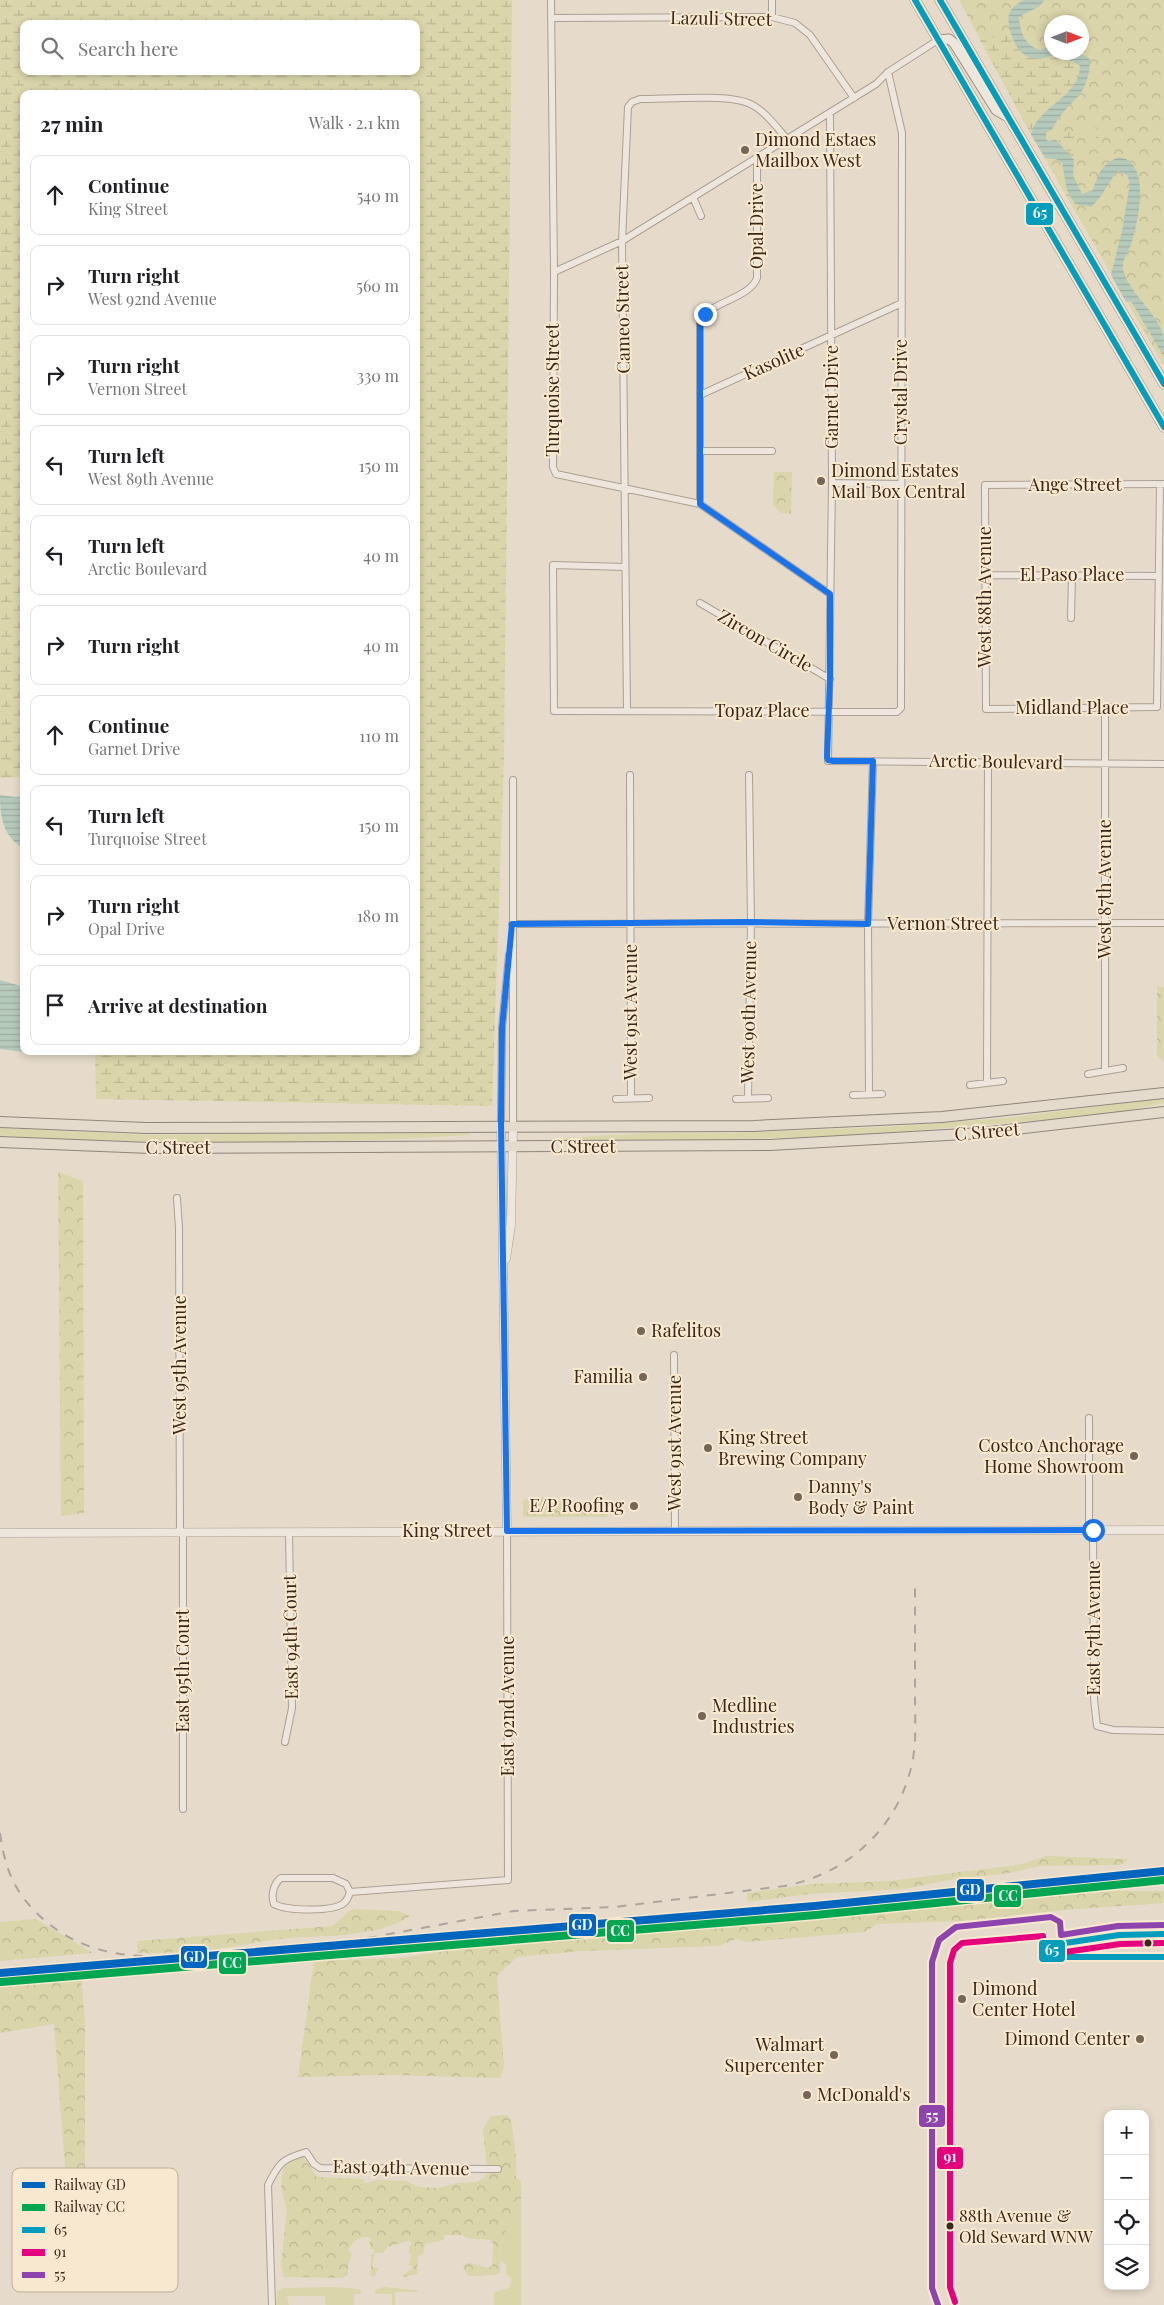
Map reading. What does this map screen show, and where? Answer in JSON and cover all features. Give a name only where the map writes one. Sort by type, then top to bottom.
[{"type":"main road","points":[[915,0],[1164,427]]},
{"type":"main road","points":[[940,0],[1164,384]]},
{"type":"main road","points":[[938,40],[949,39],[954,42],[996,110],[1008,117]]},
{"type":"main road","name":"C Street","points":[[0,1122],[146,1128],[513,1128],[832,1123],[1002,1111],[1164,1093]]},
{"type":"main road","name":"C Street","points":[[0,1142],[144,1148],[770,1145],[990,1132],[1164,1112]]},
{"type":"main road","points":[[1120,1118],[1164,1119]]},
{"type":"street","name":"Turquoise Street","points":[[551,0],[554,272],[553,468],[556,474],[700,504],[830,594]]},
{"type":"street","points":[[772,0],[772,17]]},
{"type":"street","name":"Lazuli Street","points":[[551,18],[772,17],[795,23],[810,35],[854,98]]},
{"type":"street","points":[[554,272],[622,241],[830,114],[876,84],[888,72],[938,40]]},
{"type":"street","name":"Crystal Drive","points":[[888,72],[902,133],[901,708],[897,712]]},
{"type":"street","name":"Cameo Street","points":[[627,710],[622,241],[627,115],[632,102],[640,99],[732,99],[749,103],[759,109],[788,140]]},
{"type":"street","name":"Garnet Drive","points":[[828,760],[832,483],[830,114]]},
{"type":"street","name":"Opal Drive","points":[[700,504],[701,318],[750,288],[757,278],[757,158]]},
{"type":"street","points":[[693,197],[701,216]]},
{"type":"street","name":"Kasolite","points":[[700,395],[902,303]]},
{"type":"street","points":[[701,451],[772,451]]},
{"type":"street","points":[[832,483],[901,484]]},
{"type":"street","name":"Ange Street","points":[[985,485],[1162,485]]},
{"type":"street","name":"West 88th Avenue","points":[[985,485],[986,709]]},
{"type":"street","points":[[1159,576],[1162,485]]},
{"type":"street","name":"Topaz Place","points":[[625,567],[553,565],[554,711],[897,712]]},
{"type":"street","name":"El Paso Place","points":[[985,575],[1159,576]]},
{"type":"street","points":[[1071,618],[1072,575]]},
{"type":"street","name":"Midland Place","points":[[986,709],[1158,707],[1159,576]]},
{"type":"street","name":"Zircon Circle","points":[[700,603],[830,678]]},
{"type":"street","name":"West 87th Avenue","points":[[1105,708],[1105,1071]]},
{"type":"street","name":"Arctic Boulevard","points":[[828,760],[1164,764]]},
{"type":"street","points":[[869,1094],[868,924],[873,761]]},
{"type":"street","points":[[987,1083],[988,761]]},
{"type":"street","name":"West 91st Avenue","points":[[630,775],[630,1098]]},
{"type":"street","name":"West 90th Avenue","points":[[748,1098],[751,922],[749,775]]},
{"type":"street","points":[[504,1278],[512,1225],[515,1055],[512,924],[513,780]]},
{"type":"street","name":"Vernon Street","points":[[512,924],[751,922],[868,924],[1164,923]]},
{"type":"street","points":[[507,1531],[501,1147],[502,1028],[512,924]]},
{"type":"street","points":[[1088,1074],[1123,1068]]},
{"type":"street","points":[[970,1085],[1003,1081]]},
{"type":"street","points":[[853,1095],[882,1094]]},
{"type":"street","points":[[616,1099],[649,1098]]},
{"type":"street","points":[[736,1099],[768,1098]]},
{"type":"street","name":"West 95th Avenue","points":[[177,1198],[179,1228],[182,1532]]},
{"type":"street","name":"West 91st Avenue","points":[[674,1355],[675,1531]]},
{"type":"street","points":[[1089,1418],[1091,1530]]},
{"type":"street","name":"East 87th Avenue","points":[[1091,1530],[1094,1699],[1097,1726],[1113,1730],[1164,1731]]},
{"type":"street","name":"King Street","points":[[0,1533],[1164,1530]]},
{"type":"street","name":"East 92nd Avenue","points":[[350,1892],[508,1880],[507,1531]]},
{"type":"street","name":"East 95th Court","points":[[182,1532],[183,1809]]},
{"type":"street","name":"East 94th Court","points":[[285,1742],[292,1708],[289,1532]]},
{"type":"street","points":[[281,1878],[340,1880],[346,1884],[350,1892],[344,1902],[332,1908],[286,1909],[274,1904],[272,1898],[276,1884],[281,1878]]},
{"type":"street","name":"East 94th Avenue","points":[[272,2305],[268,2185],[284,2159],[306,2152],[314,2164],[320,2168],[498,2169]]},
{"type":"green space","points":[[0,0],[512,0],[504,759],[492,1106],[96,1099],[95,1055],[420,1055],[420,90],[20,90],[20,777],[0,778]]},
{"type":"green space","points":[[959,0],[1164,0],[1164,366],[1030,133]]},
{"type":"green space","points":[[1010,34],[1012,41],[1040,59],[1067,60],[1080,66],[1078,77],[1073,86],[1041,116],[1031,134],[980,40]]},
{"type":"green space","points":[[1090,127],[1095,127],[1103,135],[1101,147],[1087,152],[1074,153],[1074,160],[1067,153],[1074,149],[1090,149],[1095,144],[1097,133],[1093,132],[1078,137],[1052,141],[1058,132],[1085,132]]},
{"type":"green space","points":[[774,472],[792,472],[791,514],[781,513],[773,505]]},
{"type":"green space","points":[[1157,987],[1164,987],[1164,1062],[1157,1055]]},
{"type":"green space","points":[[1164,1098],[1164,1103],[1106,1115],[848,1136],[550,1141],[550,1139],[646,1133],[732,1133],[887,1127],[1007,1118]]},
{"type":"green space","points":[[0,1128],[148,1135],[469,1132],[469,1135],[352,1141],[235,1143],[117,1141],[0,1136]]},
{"type":"green space","points":[[58,1172],[83,1181],[84,1513],[61,1516]]},
{"type":"green space","points":[[544,1497],[569,1503],[607,1504],[608,1517],[523,1517],[523,1500]]},
{"type":"green space","points":[[1046,1856],[1130,1859],[1120,1865],[1039,1866],[1010,1873],[954,1879],[904,1889],[808,1894],[748,1902],[747,1893],[812,1884],[889,1881],[1023,1864]]},
{"type":"green space","points":[[1113,1891],[1164,1891],[1164,1903],[1064,1910],[964,1921],[877,1924],[865,1932],[747,1942],[736,1939],[719,1946],[582,1951],[517,1957],[497,1976],[504,2066],[500,2078],[389,2075],[298,2077],[314,1961],[400,1958],[452,1950]]},
{"type":"green space","points":[[352,1909],[398,1911],[410,1916],[381,1929],[347,1935],[279,1939],[195,1951],[137,1953],[138,1941],[332,1926]]},
{"type":"green space","points":[[36,1919],[93,1953],[0,1961],[0,1922]]},
{"type":"green space","points":[[81,1977],[85,2022],[85,2168],[65,2168],[54,2024],[0,2033],[0,1983]]},
{"type":"green space","points":[[507,2115],[511,2119],[516,2156],[516,2178],[521,2181],[521,2202],[502,2241],[500,2272],[496,2275],[469,2276],[464,2270],[463,2265],[469,2263],[488,2268],[492,2266],[493,2243],[490,2240],[466,2238],[463,2235],[444,2235],[444,2240],[425,2244],[423,2254],[418,2256],[417,2274],[404,2277],[402,2275],[412,2269],[412,2265],[408,2266],[412,2254],[409,2253],[409,2247],[412,2243],[409,2241],[387,2247],[383,2253],[375,2253],[372,2267],[378,2268],[375,2276],[371,2277],[371,2254],[374,2253],[374,2249],[370,2249],[370,2237],[362,2237],[357,2239],[348,2250],[352,2254],[348,2265],[348,2275],[342,2278],[284,2277],[281,2264],[287,2211],[281,2187],[283,2169],[293,2159],[303,2156],[317,2177],[363,2179],[365,2183],[376,2180],[406,2181],[419,2187],[438,2188],[457,2183],[477,2182],[485,2177],[487,2168],[483,2129],[491,2116]]},
{"type":"green space","points":[[521,2202],[521,2305],[494,2305],[494,2292],[509,2288],[512,2279],[506,2274],[506,2265],[501,2261],[502,2243],[510,2220]]},
{"type":"green space","points":[[334,2287],[358,2289],[361,2291],[361,2294],[354,2294],[354,2305],[326,2305],[325,2296],[287,2296],[289,2305],[276,2305],[278,2291],[283,2288]]},
{"type":"green space","points":[[384,2287],[417,2290],[419,2292],[395,2292],[395,2305],[392,2305],[392,2294],[375,2294],[376,2289]]},
{"type":"shaded area","points":[[1024,0],[1045,0],[1038,7],[1019,17],[1024,38],[1035,48],[1040,50],[1044,49],[1044,58],[1040,59],[1027,56],[1015,43],[1008,20],[1010,12],[1017,4]]},
{"type":"shaded area","points":[[1090,59],[1086,83],[1058,119],[1052,130],[1046,132],[1046,139],[1048,141],[1056,140],[1074,160],[1073,175],[1082,194],[1093,190],[1104,166],[1119,157],[1128,160],[1135,168],[1139,177],[1140,201],[1131,245],[1123,262],[1123,270],[1132,288],[1159,325],[1163,334],[1164,357],[1131,301],[1126,302],[1111,275],[1122,231],[1130,183],[1127,175],[1118,171],[1099,199],[1091,207],[1075,204],[1067,190],[1062,163],[1056,159],[1045,158],[1031,134],[1041,116],[1073,86],[1078,77],[1080,66],[1070,60]]},
{"type":"shaded area","points":[[0,795],[20,796],[20,846],[7,832],[1,811]]},
{"type":"shaded area","points":[[0,980],[20,986],[20,1052],[0,1049]]},
{"type":"railway","points":[[368,1938],[514,1911],[615,1907],[784,1886],[827,1872],[847,1860],[865,1846],[880,1830],[904,1790],[911,1768],[915,1732],[915,1581]]},
{"type":"railway","points":[[0,1833],[8,1870],[18,1891],[33,1910],[62,1933],[102,1950],[123,1954],[144,1956],[212,1955]]},
{"type":"rail line","name":"GD","points":[[0,1973],[815,1906],[1164,1871]]},
{"type":"rail line","name":"CC","points":[[1,1982],[816,1915],[1164,1880]]},
{"type":"transit line","name":"65","points":[[915,0],[1164,427]]},
{"type":"transit line","name":"65","points":[[940,0],[1164,384]]},
{"type":"transit line","name":"55","points":[[938,2305],[932,2288],[932,1962],[939,1940],[956,1927],[1051,1917],[1060,1922],[1061,1935],[1118,1926],[1164,1925]]},
{"type":"transit line","name":"65","points":[[1164,1934],[1119,1935],[1052,1945],[1052,1957],[1164,1957]]},
{"type":"transit line","name":"91","points":[[955,2302],[950,2287],[950,1963],[954,1950],[962,1943],[1043,1936],[1044,1949],[1052,1954],[1120,1944],[1164,1943]]},
{"type":"place","name":"Dimond Estaes Mailbox West","points":[[745,150]]},
{"type":"place","name":"Dimond Estates Mail Box Central","points":[[821,481]]},
{"type":"place","name":"Rafelitos","points":[[641,1331]]},
{"type":"place","name":"Familia","points":[[643,1377]]},
{"type":"place","name":"King Street Brewing Company","points":[[708,1448]]},
{"type":"place","name":"Costco Anchorage Home Showroom","points":[[1134,1456]]},
{"type":"place","name":"Danny's Body & Paint","points":[[798,1497]]},
{"type":"place","name":"E/P Roofing","points":[[634,1506]]},
{"type":"place","name":"Medline Industries","points":[[702,1716]]},
{"type":"place","name":"Dimond Center Hotel","points":[[962,1999]]},
{"type":"place","name":"Dimond Center","points":[[1140,2039]]},
{"type":"place","name":"Walmart Supercenter","points":[[834,2055]]},
{"type":"place","name":"McDonald's","points":[[807,2095]]},
{"type":"place","name":"88th Avenue & Old Seward WNW","points":[[950,2226]]},
{"type":"route","points":[[705,314],[701,318],[700,323],[700,504],[830,594],[830,678],[827,757],[828,760],[833,761],[873,761],[868,924],[751,922],[512,924],[502,1028],[501,1120],[507,1531],[1093,1530]]}]
